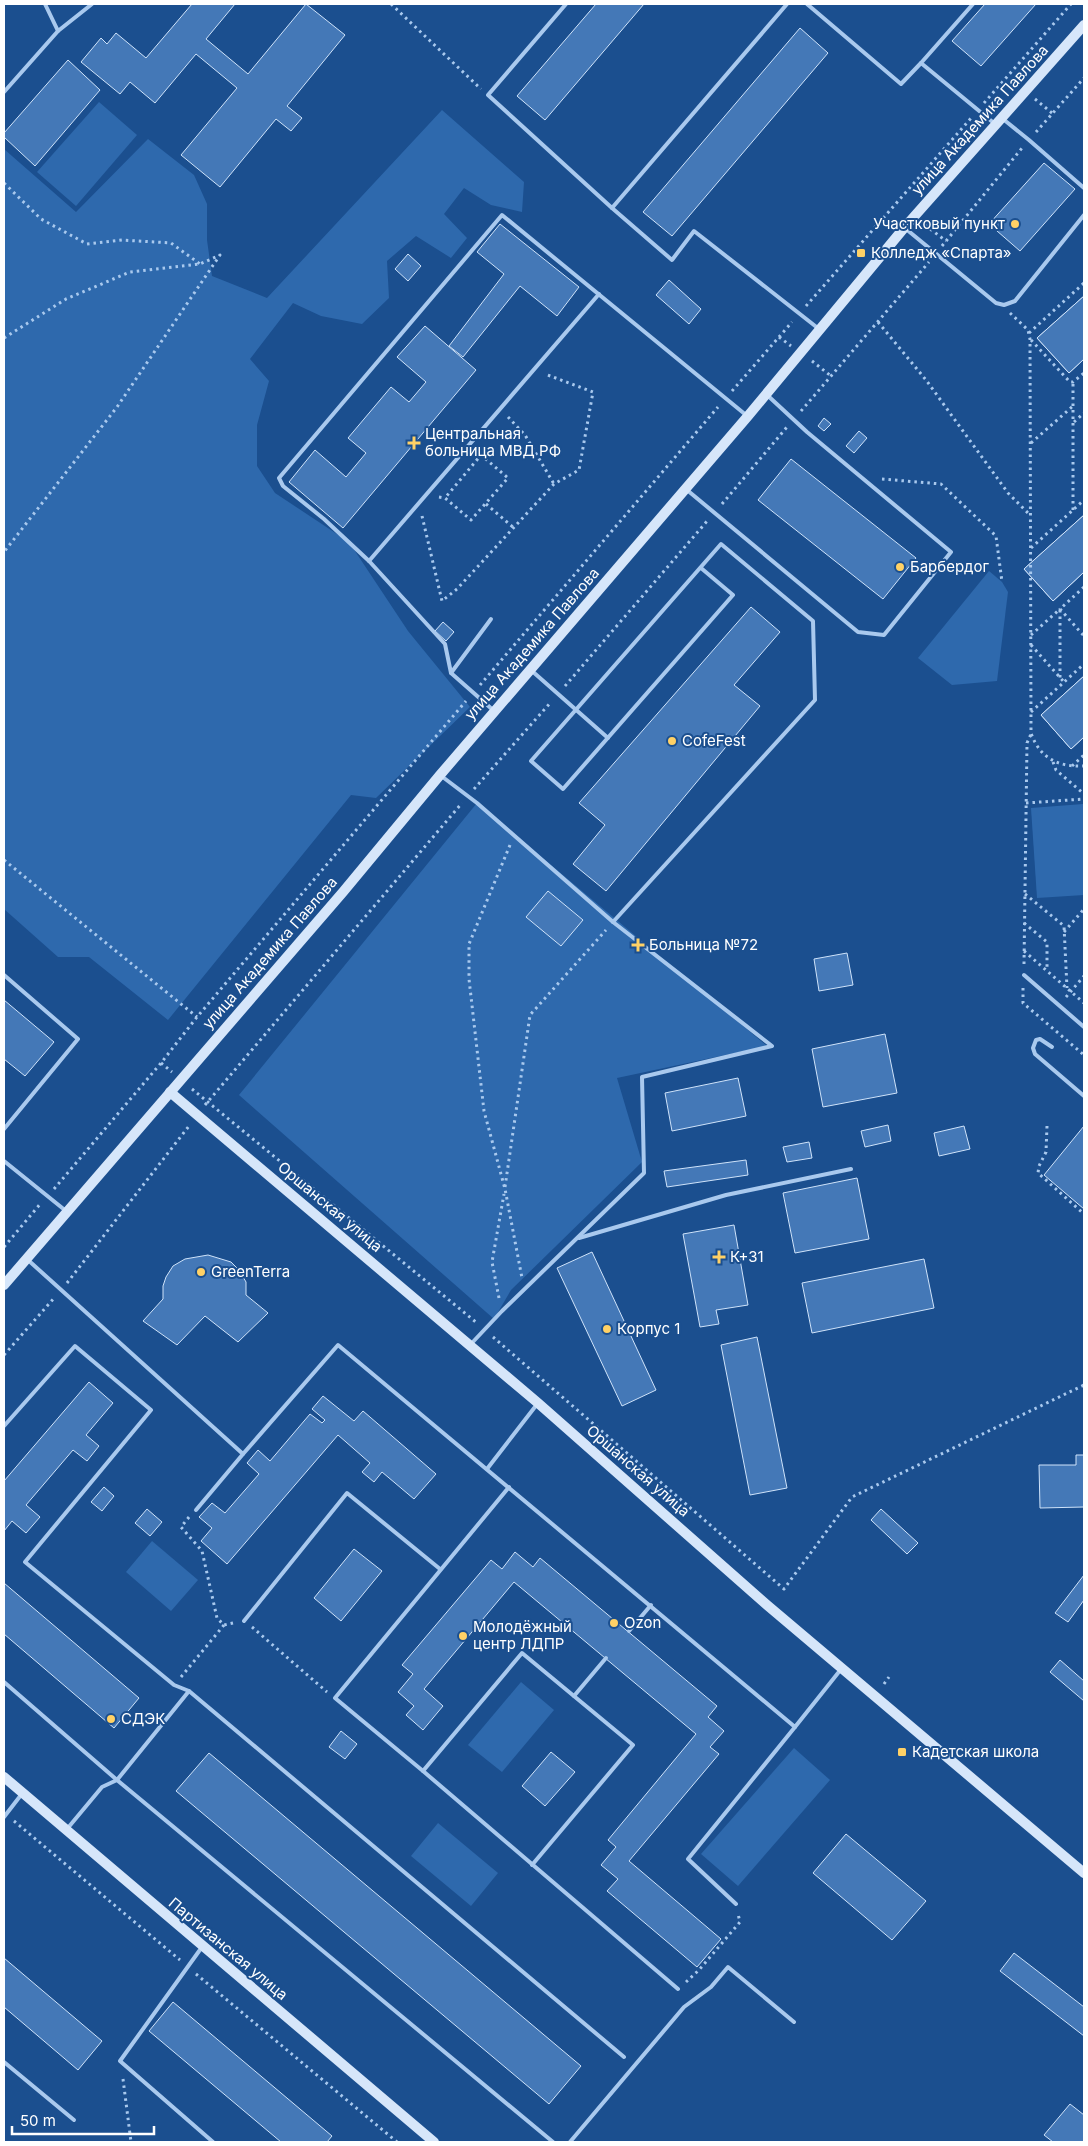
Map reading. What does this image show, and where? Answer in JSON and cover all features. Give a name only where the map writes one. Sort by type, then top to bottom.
[{"type":"street","name":"улица Академика Павлова","points":[[4,1285],[343,892],[494,711],[748,416],[904,228],[1084,25]]},
{"type":"street","name":"Оршанская улица","points":[[170,1092],[538,1403],[767,1605],[1084,1873]]},
{"type":"street","name":"Партизанская улица","points":[[4,1777],[434,2142]]},
{"type":"lane","points":[[45,4],[58,31]]},
{"type":"lane","points":[[4,92],[58,31],[92,4]]},
{"type":"lane","points":[[566,4],[488,95],[672,260],[694,231],[800,312],[820,330]]},
{"type":"lane","points":[[612,208],[787,4]]},
{"type":"lane","points":[[807,4],[901,84],[973,4]]},
{"type":"lane","points":[[921,63],[978,110],[1029,140],[1084,188]]},
{"type":"lane","points":[[494,711],[451,674],[445,644],[369,561],[324,519],[283,486],[279,478],[502,215],[748,416]]},
{"type":"lane","points":[[904,228],[996,303],[1009,304],[1014,301],[1084,215]]},
{"type":"lane","points":[[369,561],[599,294]]},
{"type":"lane","points":[[685,488],[858,632],[884,635],[951,552],[861,478],[766,394]]},
{"type":"lane","points":[[614,922],[815,700],[813,621],[721,544],[531,761],[563,789],[608,738],[733,595],[700,568]]},
{"type":"lane","points":[[451,674],[491,620]]},
{"type":"lane","points":[[530,670],[608,738]]},
{"type":"lane","points":[[440,775],[468,796],[614,922],[772,1046],[642,1077],[644,1173],[502,1311],[470,1345]]},
{"type":"lane","points":[[4,975],[78,1039],[4,1129]]},
{"type":"lane","points":[[1024,975],[1084,1027]]},
{"type":"lane","points":[[1052,1047],[1040,1039],[1036,1040],[1033,1048],[1035,1054],[1084,1096]]},
{"type":"lane","points":[[4,1161],[66,1211]]},
{"type":"lane","points":[[577,1239],[726,1194],[851,1169]]},
{"type":"lane","points":[[26,1258],[243,1454]]},
{"type":"lane","points":[[196,1510],[338,1345],[795,1727]]},
{"type":"lane","points":[[4,1426],[75,1346],[151,1410],[25,1562],[174,1685],[189,1691],[624,2057]]},
{"type":"lane","points":[[487,1469],[538,1403]]},
{"type":"lane","points":[[509,1487],[335,1698],[678,1989]]},
{"type":"lane","points":[[244,1621],[347,1493],[440,1569]]},
{"type":"lane","points":[[629,1632],[651,1606]]},
{"type":"lane","points":[[423,1771],[522,1653],[633,1746],[532,1865]]},
{"type":"lane","points":[[574,1696],[606,1658]]},
{"type":"lane","points":[[736,1904],[688,1860],[842,1668]]},
{"type":"lane","points":[[4,1682],[117,1780],[553,2142]]},
{"type":"lane","points":[[66,1831],[102,1787],[117,1780],[189,1691]]},
{"type":"lane","points":[[5,1815],[23,1793]]},
{"type":"lane","points":[[202,1946],[120,2061],[213,2142]]},
{"type":"lane","points":[[570,2142],[684,2008],[711,1986],[728,1967],[794,2022]]},
{"type":"lane","points":[[4,2062],[74,2120]]},
{"type":"path","points":[[391,4],[488,95]]},
{"type":"path","points":[[4,1247],[472,693],[800,312],[1071,4]]},
{"type":"path","points":[[4,1355],[61,1290],[208,1102],[468,796],[558,695],[878,322],[1029,140],[1084,78]]},
{"type":"path","points":[[4,183],[41,219],[87,244],[122,240],[171,243],[200,264]]},
{"type":"path","points":[[4,338],[66,299],[130,272],[200,264],[220,255],[118,407],[4,552]]},
{"type":"path","points":[[1029,333],[1084,284]]},
{"type":"path","points":[[1000,304],[1025,327],[1030,339],[1031,734],[1038,748],[1053,761],[1072,766],[1084,766]]},
{"type":"path","points":[[878,322],[926,380],[1008,493],[1030,515]]},
{"type":"path","points":[[1030,339],[1068,381],[1074,382]]},
{"type":"path","points":[[419,503],[442,601],[457,589],[554,484],[579,470],[593,392],[534,370]]},
{"type":"path","points":[[1073,510],[1074,382],[1084,373]]},
{"type":"path","points":[[1030,443],[1074,405]]},
{"type":"path","points":[[500,409],[525,435],[554,484]]},
{"type":"path","points":[[1073,422],[1084,412]]},
{"type":"path","points":[[481,455],[508,478],[486,504],[471,520],[445,498],[481,455]]},
{"type":"path","points":[[861,478],[941,484],[996,536],[1002,582]]},
{"type":"path","points":[[1030,548],[1084,500]]},
{"type":"path","points":[[486,504],[514,528]]},
{"type":"path","points":[[1030,635],[1084,587]]},
{"type":"path","points":[[1060,609],[1084,636]]},
{"type":"path","points":[[1060,609],[1060,678]]},
{"type":"path","points":[[1030,644],[1064,682]]},
{"type":"path","points":[[1030,712],[1084,664]]},
{"type":"path","points":[[1031,734],[1027,743],[1023,1003],[1084,1055]]},
{"type":"path","points":[[1072,766],[1084,755]]},
{"type":"path","points":[[1053,761],[1056,770],[1084,794]]},
{"type":"path","points":[[1026,803],[1084,799]]},
{"type":"path","points":[[514,835],[469,944],[469,979],[484,1111],[505,1190],[525,1290]]},
{"type":"path","points":[[4,860],[197,1017]]},
{"type":"path","points":[[1025,894],[1064,926],[1067,988]]},
{"type":"path","points":[[1064,933],[1084,909]]},
{"type":"path","points":[[502,1311],[492,1262],[505,1190],[530,1015],[614,922]]},
{"type":"path","points":[[1024,923],[1047,942],[1047,971]]},
{"type":"path","points":[[1024,951],[1084,1003]]},
{"type":"path","points":[[1059,1005],[1084,976]]},
{"type":"path","points":[[208,1102],[485,1330],[784,1589],[852,1496],[1084,1385]]},
{"type":"path","points":[[1047,1126],[1046,1152],[1039,1166],[1038,1173],[1084,1214]]},
{"type":"path","points":[[174,1685],[224,1626]]},
{"type":"path","points":[[884,1684],[889,1677]]},
{"type":"path","points":[[5,1815],[397,2142]]},
{"type":"path","points":[[678,1989],[699,1970],[740,1922],[736,1904]]},
{"type":"path","points":[[120,2061],[131,2142]]},
{"type":"shaded area","points":[[99,102],[137,135],[76,206],[37,172]]},
{"type":"shaded area","points":[[442,110],[524,182],[522,212],[491,205],[464,188],[444,214],[467,238],[451,258],[416,236],[387,261],[389,298],[362,324],[321,316],[293,303],[250,359],[269,381],[257,425],[257,466],[275,493],[349,542],[408,631],[470,707],[376,798],[351,795],[168,1020],[89,957],[58,957],[4,909],[4,149],[76,212],[148,139],[194,175],[207,204],[207,240],[212,276],[267,298]]},
{"type":"shaded area","points":[[989,571],[1002,582],[1008,592],[997,681],[952,685],[918,658]]},
{"type":"shaded area","points":[[477,803],[767,1046],[617,1078],[642,1162],[511,1290],[494,1319],[239,1095]]},
{"type":"shaded area","points":[[1083,804],[1084,895],[1037,898],[1031,808]]},
{"type":"shaded area","points":[[152,1541],[198,1580],[171,1611],[126,1572]]},
{"type":"shaded area","points":[[521,1682],[554,1710],[502,1772],[468,1745]]},
{"type":"shaded area","points":[[794,1748],[830,1780],[738,1886],[701,1854]]},
{"type":"shaded area","points":[[438,1823],[498,1873],[471,1906],[411,1856]]},
{"type":"building","points":[[192,4],[235,4],[206,39],[248,74],[306,4],[345,35],[287,106],[302,118],[291,131],[276,119],[220,187],[181,155],[237,88],[196,54],[155,103],[130,82],[120,94],[81,62],[101,38],[107,44],[116,33],[146,58]]},
{"type":"building","points":[[596,4],[644,4],[545,120],[517,96]]},
{"type":"building","points":[[985,4],[1036,4],[981,66],[952,41]]},
{"type":"building","points":[[800,28],[828,53],[672,236],[643,212]]},
{"type":"building","points":[[68,60],[100,90],[35,166],[4,137],[4,133]]},
{"type":"building","points":[[1044,163],[1075,189],[1020,251],[989,224]]},
{"type":"building","points":[[500,224],[579,287],[557,316],[520,286],[463,357],[449,346],[504,274],[477,252]]},
{"type":"building","points":[[408,254],[421,266],[408,281],[395,269]]},
{"type":"building","points":[[669,280],[701,309],[689,324],[656,295]]},
{"type":"building","points":[[1084,296],[1084,359],[1069,373],[1037,338]]},
{"type":"building","points":[[1084,296],[1084,359],[1069,373],[1037,338]]},
{"type":"building","points":[[425,326],[476,370],[343,528],[289,482],[315,450],[346,477],[366,453],[348,438],[391,387],[409,402],[426,382],[397,357]]},
{"type":"building","points":[[824,418],[831,424],[824,431],[818,426]]},
{"type":"building","points":[[859,431],[867,438],[854,453],[846,446]]},
{"type":"building","points":[[791,459],[916,558],[883,599],[758,500]]},
{"type":"building","points":[[1084,515],[1084,572],[1053,601],[1024,569]]},
{"type":"building","points":[[1084,515],[1084,572],[1053,601],[1024,569]]},
{"type":"building","points":[[751,607],[780,632],[734,685],[760,706],[606,891],[573,864],[605,825],[579,803]]},
{"type":"building","points":[[443,622],[454,632],[446,641],[435,631]]},
{"type":"building","points":[[1084,676],[1084,737],[1071,749],[1041,715]]},
{"type":"building","points":[[1084,676],[1084,737],[1071,749],[1041,715]]},
{"type":"building","points":[[548,891],[583,920],[561,946],[526,917]]},
{"type":"building","points":[[847,953],[853,985],[819,991],[814,959]]},
{"type":"building","points":[[4,1000],[54,1042],[25,1076],[4,1059]]},
{"type":"building","points":[[885,1034],[897,1093],[823,1107],[812,1049]]},
{"type":"building","points":[[738,1078],[746,1116],[672,1131],[665,1093]]},
{"type":"building","points":[[888,1125],[891,1141],[865,1147],[861,1131]]},
{"type":"building","points":[[964,1126],[970,1149],[939,1156],[934,1133]]},
{"type":"building","points":[[1084,1126],[1084,1209],[1044,1175]]},
{"type":"building","points":[[809,1142],[812,1158],[787,1162],[783,1147]]},
{"type":"building","points":[[746,1160],[748,1175],[667,1187],[664,1171]]},
{"type":"building","points":[[857,1178],[869,1239],[795,1253],[783,1193]]},
{"type":"building","points":[[734,1225],[748,1305],[716,1310],[719,1324],[700,1327],[683,1234]]},
{"type":"building","name":"Корпус 1","points":[[592,1252],[656,1390],[622,1406],[557,1268]]},
{"type":"building","points":[[208,1255],[231,1262],[239,1270],[246,1282],[246,1295],[268,1313],[238,1342],[205,1316],[177,1345],[143,1321],[163,1299],[163,1286],[173,1266],[185,1259]]},
{"type":"building","points":[[924,1259],[934,1308],[812,1333],[802,1283]]},
{"type":"building","points":[[757,1337],[787,1488],[750,1495],[721,1345]]},
{"type":"building","points":[[89,1382],[113,1403],[86,1435],[99,1446],[87,1461],[73,1450],[26,1505],[40,1517],[26,1533],[12,1521],[4,1531],[4,1481]]},
{"type":"building","points":[[323,1396],[354,1421],[363,1411],[436,1474],[414,1499],[382,1472],[374,1482],[362,1472],[370,1463],[338,1435],[227,1564],[201,1541],[212,1528],[199,1517],[212,1503],[225,1513],[259,1474],[247,1463],[258,1450],[270,1461],[310,1414],[322,1423],[325,1420],[312,1409]]},
{"type":"building","points":[[1076,1455],[1084,1455],[1084,1507],[1040,1508],[1039,1465],[1076,1465]]},
{"type":"building","points":[[104,1487],[114,1496],[102,1511],[91,1502]]},
{"type":"building","points":[[147,1509],[162,1522],[150,1536],[135,1523]]},
{"type":"building","points":[[881,1509],[918,1543],[907,1554],[871,1520]]},
{"type":"building","points":[[354,1549],[382,1571],[341,1621],[314,1598]]},
{"type":"building","points":[[515,1552],[533,1567],[540,1558],[717,1706],[708,1717],[724,1731],[710,1747],[719,1754],[629,1861],[721,1939],[697,1967],[607,1891],[618,1879],[601,1865],[616,1847],[608,1840],[696,1734],[514,1582],[424,1689],[443,1706],[423,1730],[406,1715],[414,1706],[398,1692],[413,1674],[402,1665],[491,1560],[502,1569]]},
{"type":"building","points":[[1084,1575],[1084,1600],[1068,1622],[1055,1613]]},
{"type":"building","points":[[4,1583],[139,1698],[114,1728],[4,1634]]},
{"type":"building","points":[[1060,1660],[1084,1681],[1084,1701],[1050,1672]]},
{"type":"building","points":[[341,1731],[357,1744],[345,1759],[329,1747]]},
{"type":"building","points":[[551,1752],[575,1772],[545,1806],[522,1786]]},
{"type":"building","points":[[209,1753],[581,2066],[549,2104],[176,1791]]},
{"type":"building","points":[[846,1834],[926,1901],[892,1940],[813,1873]]},
{"type":"building","points":[[1014,1953],[1084,2007],[1084,2036],[1000,1971]]},
{"type":"building","points":[[4,1958],[102,2041],[78,2070],[4,2007]]},
{"type":"building","points":[[173,2002],[332,2136],[327,2142],[281,2142],[149,2031]]},
{"type":"building","points":[[1070,2104],[1084,2115],[1084,2142],[1053,2142],[1044,2135]]},
{"type":"place","name":"Участковый пункт","points":[[1015,224]]},
{"type":"place","name":"Колледж «Спарта»","points":[[861,253]]},
{"type":"place","name":"Центральная больница МВД РФ","points":[[414,443]]},
{"type":"place","name":"Барбердог","points":[[900,567]]},
{"type":"place","name":"CofeFest","points":[[672,741]]},
{"type":"place","name":"Больница №72","points":[[638,945]]},
{"type":"place","name":"К+31","points":[[719,1257]]},
{"type":"place","name":"GreenTerra","points":[[201,1272]]},
{"type":"place","name":"Корпус 1","points":[[607,1329]]},
{"type":"place","name":"Ozon","points":[[614,1623]]},
{"type":"place","name":"Молодёжный центр ЛДПР","points":[[463,1636]]},
{"type":"place","name":"СДЭК","points":[[111,1719]]},
{"type":"place","name":"Кадетская школа","points":[[902,1752]]}]
